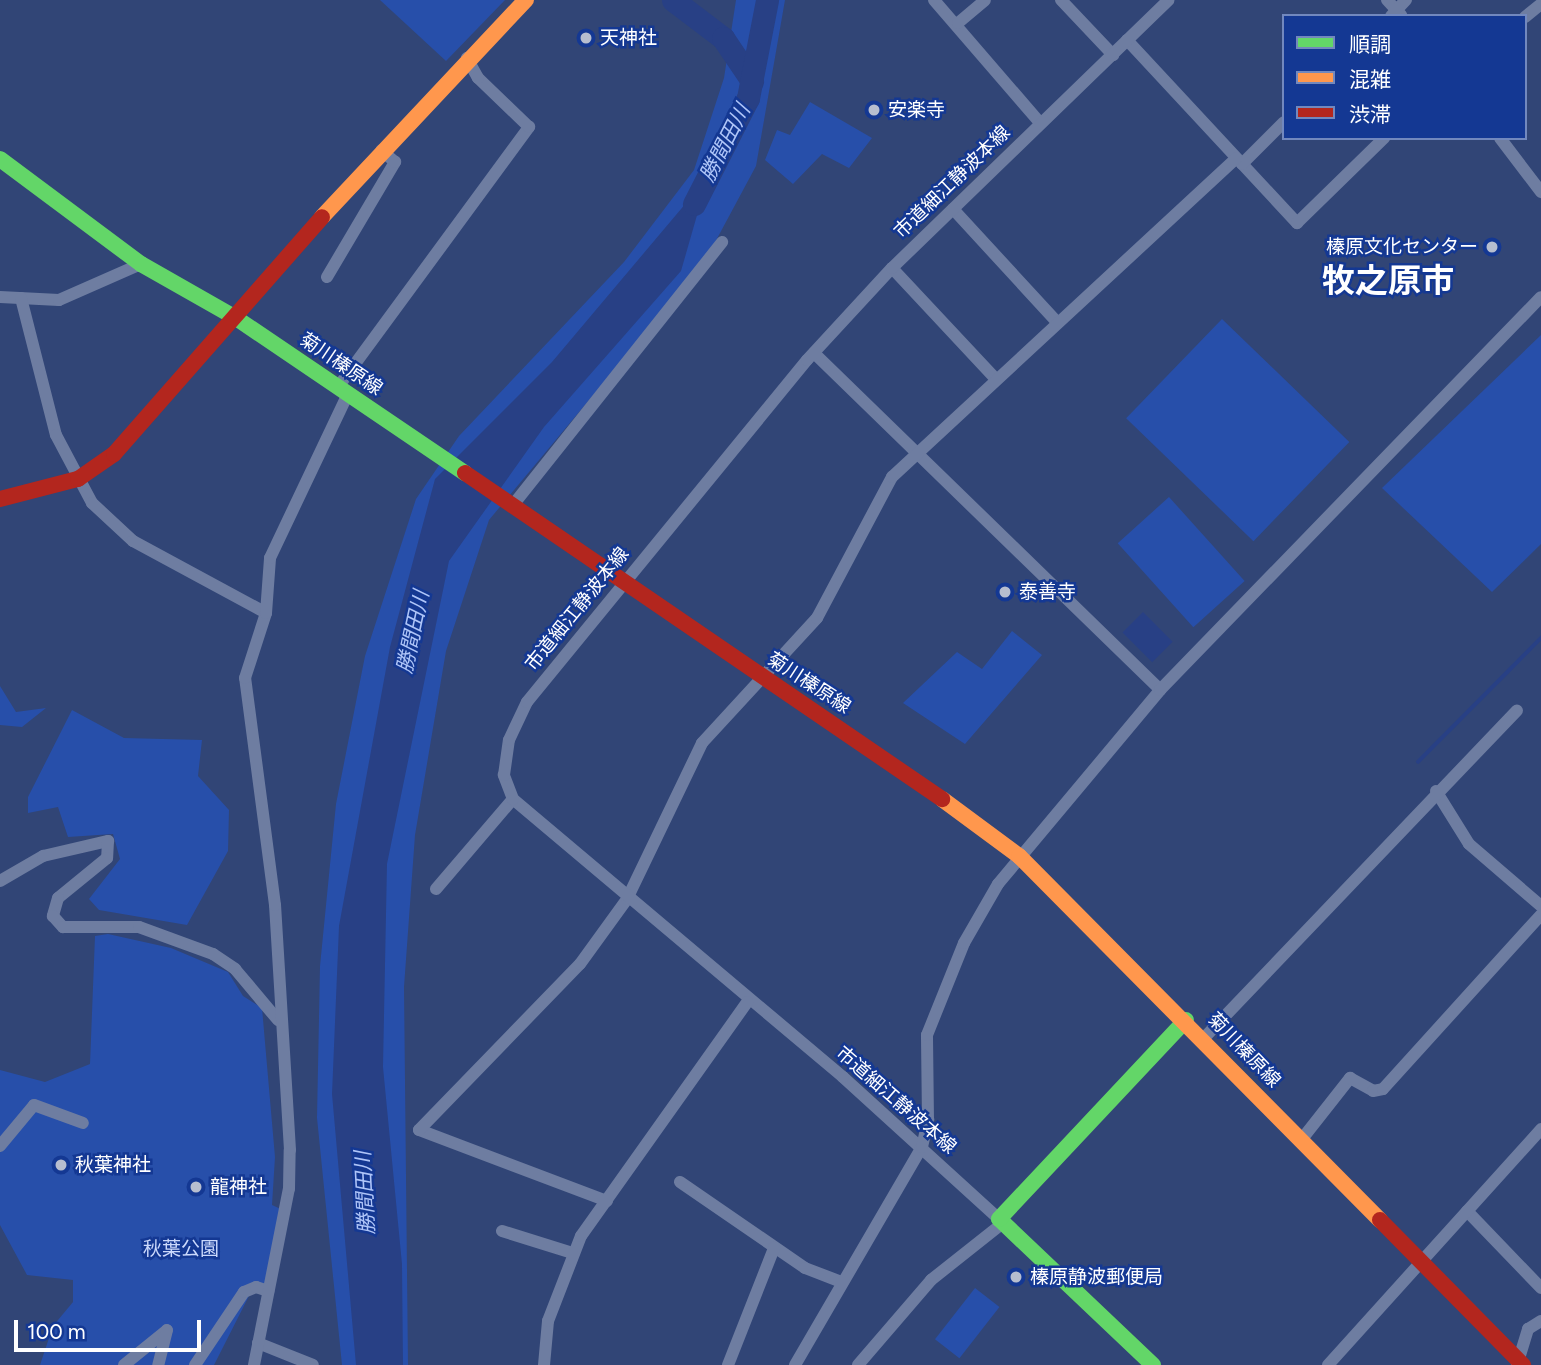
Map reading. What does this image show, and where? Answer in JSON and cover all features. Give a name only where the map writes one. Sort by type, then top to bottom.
[{"type":"main road","points":[[0,499],[78,479],[114,454],[381,150],[467,58],[526,0]]},
{"type":"main road","name":"菊川榛原線","points":[[0,159],[141,264],[236,318],[437,453],[1019,856],[1204,1038],[1519,1363]]},
{"type":"main road","points":[[1153,1365],[1001,1221],[1186,1020]]},
{"type":"street","points":[[934,0],[958,23],[1040,123]]},
{"type":"street","points":[[958,23],[985,0]]},
{"type":"street","points":[[1061,0],[1113,55]]},
{"type":"street","name":"市道細江静波本線","points":[[1001,1221],[922,1147],[747,1002],[513,799],[504,775],[516,720],[622,583],[814,353],[891,268],[1169,0]]},
{"type":"street","points":[[1387,0],[1396,14],[1406,0]]},
{"type":"street","points":[[1527,15],[1541,4]]},
{"type":"street","points":[[1128,40],[1297,223],[1382,140]]},
{"type":"street","points":[[254,1365],[289,1189],[278,1020],[275,905],[244,678],[266,613],[270,558],[343,391],[529,127],[478,78],[467,58]]},
{"type":"street","points":[[607,1201],[418,1130],[580,964],[627,899],[702,743],[817,618],[892,477],[914,452],[994,377],[1282,124]]},
{"type":"street","points":[[1502,140],[1541,192]]},
{"type":"street","points":[[327,278],[395,162],[381,150]]},
{"type":"street","points":[[953,209],[1056,321]]},
{"type":"street","points":[[513,505],[722,242]]},
{"type":"street","points":[[0,298],[59,300],[141,264]]},
{"type":"street","points":[[891,268],[994,377]]},
{"type":"street","points":[[21,298],[40,384],[78,479],[92,503],[133,541],[266,613]]},
{"type":"street","points":[[795,1365],[922,1147],[928,1119],[927,1035],[964,943],[1019,856],[1160,690],[1541,298]]},
{"type":"street","points":[[814,353],[1160,690]]},
{"type":"street","points":[[1204,1038],[1436,791],[1517,710]]},
{"type":"street","points":[[1436,791],[1469,844],[1541,906]]},
{"type":"street","points":[[436,889],[513,799]]},
{"type":"street","points":[[0,881],[43,856],[107,841],[107,858],[58,898],[53,916],[63,927],[139,927],[213,954],[235,969],[278,1020]]},
{"type":"street","points":[[1302,1139],[1350,1078],[1383,1090],[1541,915]]},
{"type":"street","points":[[544,1365],[548,1321],[572,1253],[747,1002]]},
{"type":"street","points":[[0,1146],[34,1105],[83,1123]]},
{"type":"street","points":[[1328,1365],[1418,1258],[1467,1211],[1541,1129]]},
{"type":"street","points":[[680,1182],[774,1248],[842,1282]]},
{"type":"street","points":[[1467,1211],[1541,1288]]},
{"type":"street","points":[[858,1365],[932,1280],[1001,1221]]},
{"type":"street","points":[[502,1231],[572,1253]]},
{"type":"street","points":[[728,1365],[774,1248]]},
{"type":"street","points":[[195,1365],[244,1293],[256,1287],[268,1291]]},
{"type":"street","points":[[1519,1363],[1528,1329],[1541,1321]]},
{"type":"street","points":[[124,1365],[167,1331],[158,1365]]},
{"type":"street","points":[[258,1343],[313,1365]]},
{"type":"green space","points":[[380,0],[505,0],[446,61]]},
{"type":"green space","points":[[736,0],[785,0],[756,166],[705,261],[489,520],[446,651],[415,835],[404,987],[408,1365],[342,1365],[317,1118],[320,966],[336,804],[365,656],[416,499],[459,436],[624,262],[694,170],[724,78]]},
{"type":"green space","points":[[810,102],[872,138],[849,168],[822,154],[793,184],[765,160],[777,130],[790,135]]},
{"type":"green space","points":[[1222,319],[1349,442],[1253,541],[1126,418]]},
{"type":"green space","points":[[1541,335],[1541,544],[1492,592],[1382,488]]},
{"type":"green space","points":[[1169,497],[1245,581],[1193,627],[1118,543]]},
{"type":"green space","points":[[1012,631],[1042,655],[965,744],[903,703],[957,652],[982,669]]},
{"type":"green space","points":[[0,686],[16,712],[46,708],[22,727],[0,725]]},
{"type":"green space","points":[[72,710],[124,738],[202,740],[198,776],[229,810],[228,851],[187,925],[99,910],[89,899],[120,859],[113,834],[68,837],[58,807],[28,813],[28,797]]},
{"type":"green space","name":"秋葉公園","points":[[108,934],[171,948],[228,972],[243,996],[262,1008],[275,1157],[272,1205],[285,1211],[268,1291],[253,1288],[214,1365],[40,1365],[53,1326],[73,1302],[73,1280],[27,1275],[0,1225],[0,1070],[45,1082],[90,1064],[95,936]]},
{"type":"green space","points":[[975,1288],[999,1307],[959,1358],[935,1339]]},
{"type":"water","points":[[708,177],[681,271],[544,427],[449,561],[387,864],[383,1067],[402,1264],[403,1365],[356,1365],[332,1094],[339,926],[390,647],[435,479],[552,362]]},
{"type":"water","points":[[1143,612],[1173,642],[1152,662],[1122,633]]},
{"type":"waterway","points":[[673,0],[723,38],[752,81]]},
{"type":"waterway","name":"勝間田川","points":[[694,204],[748,98],[767,0]]},
{"type":"waterway","points":[[1418,762],[1541,638]]},
{"type":"traffic: fast","points":[[0,159],[141,264],[236,318],[465,473]]},
{"type":"traffic: fast","points":[[1153,1365],[999,1219],[1186,1020]]},
{"type":"traffic: slow","points":[[322,217],[526,0]]},
{"type":"traffic: slow","points":[[942,799],[1019,856],[1380,1220]]},
{"type":"traffic: jam","points":[[0,499],[78,479],[114,454],[322,217]]},
{"type":"traffic: jam","points":[[465,473],[942,799]]},
{"type":"traffic: jam","points":[[1380,1220],[1523,1365]]},
{"type":"place","name":"天神社","points":[[586,38]]},
{"type":"place","name":"安楽寺","points":[[874,110]]},
{"type":"place","name":"榛原文化センター","points":[[1492,247]]},
{"type":"place","name":"泰善寺","points":[[1005,592]]},
{"type":"place","name":"秋葉神社","points":[[61,1165]]},
{"type":"place","name":"龍神社","points":[[196,1187]]},
{"type":"place","name":"榛原静波郵便局","points":[[1016,1277]]},
{"type":"district","name":"牧之原市","points":[[1388,281]]}]
